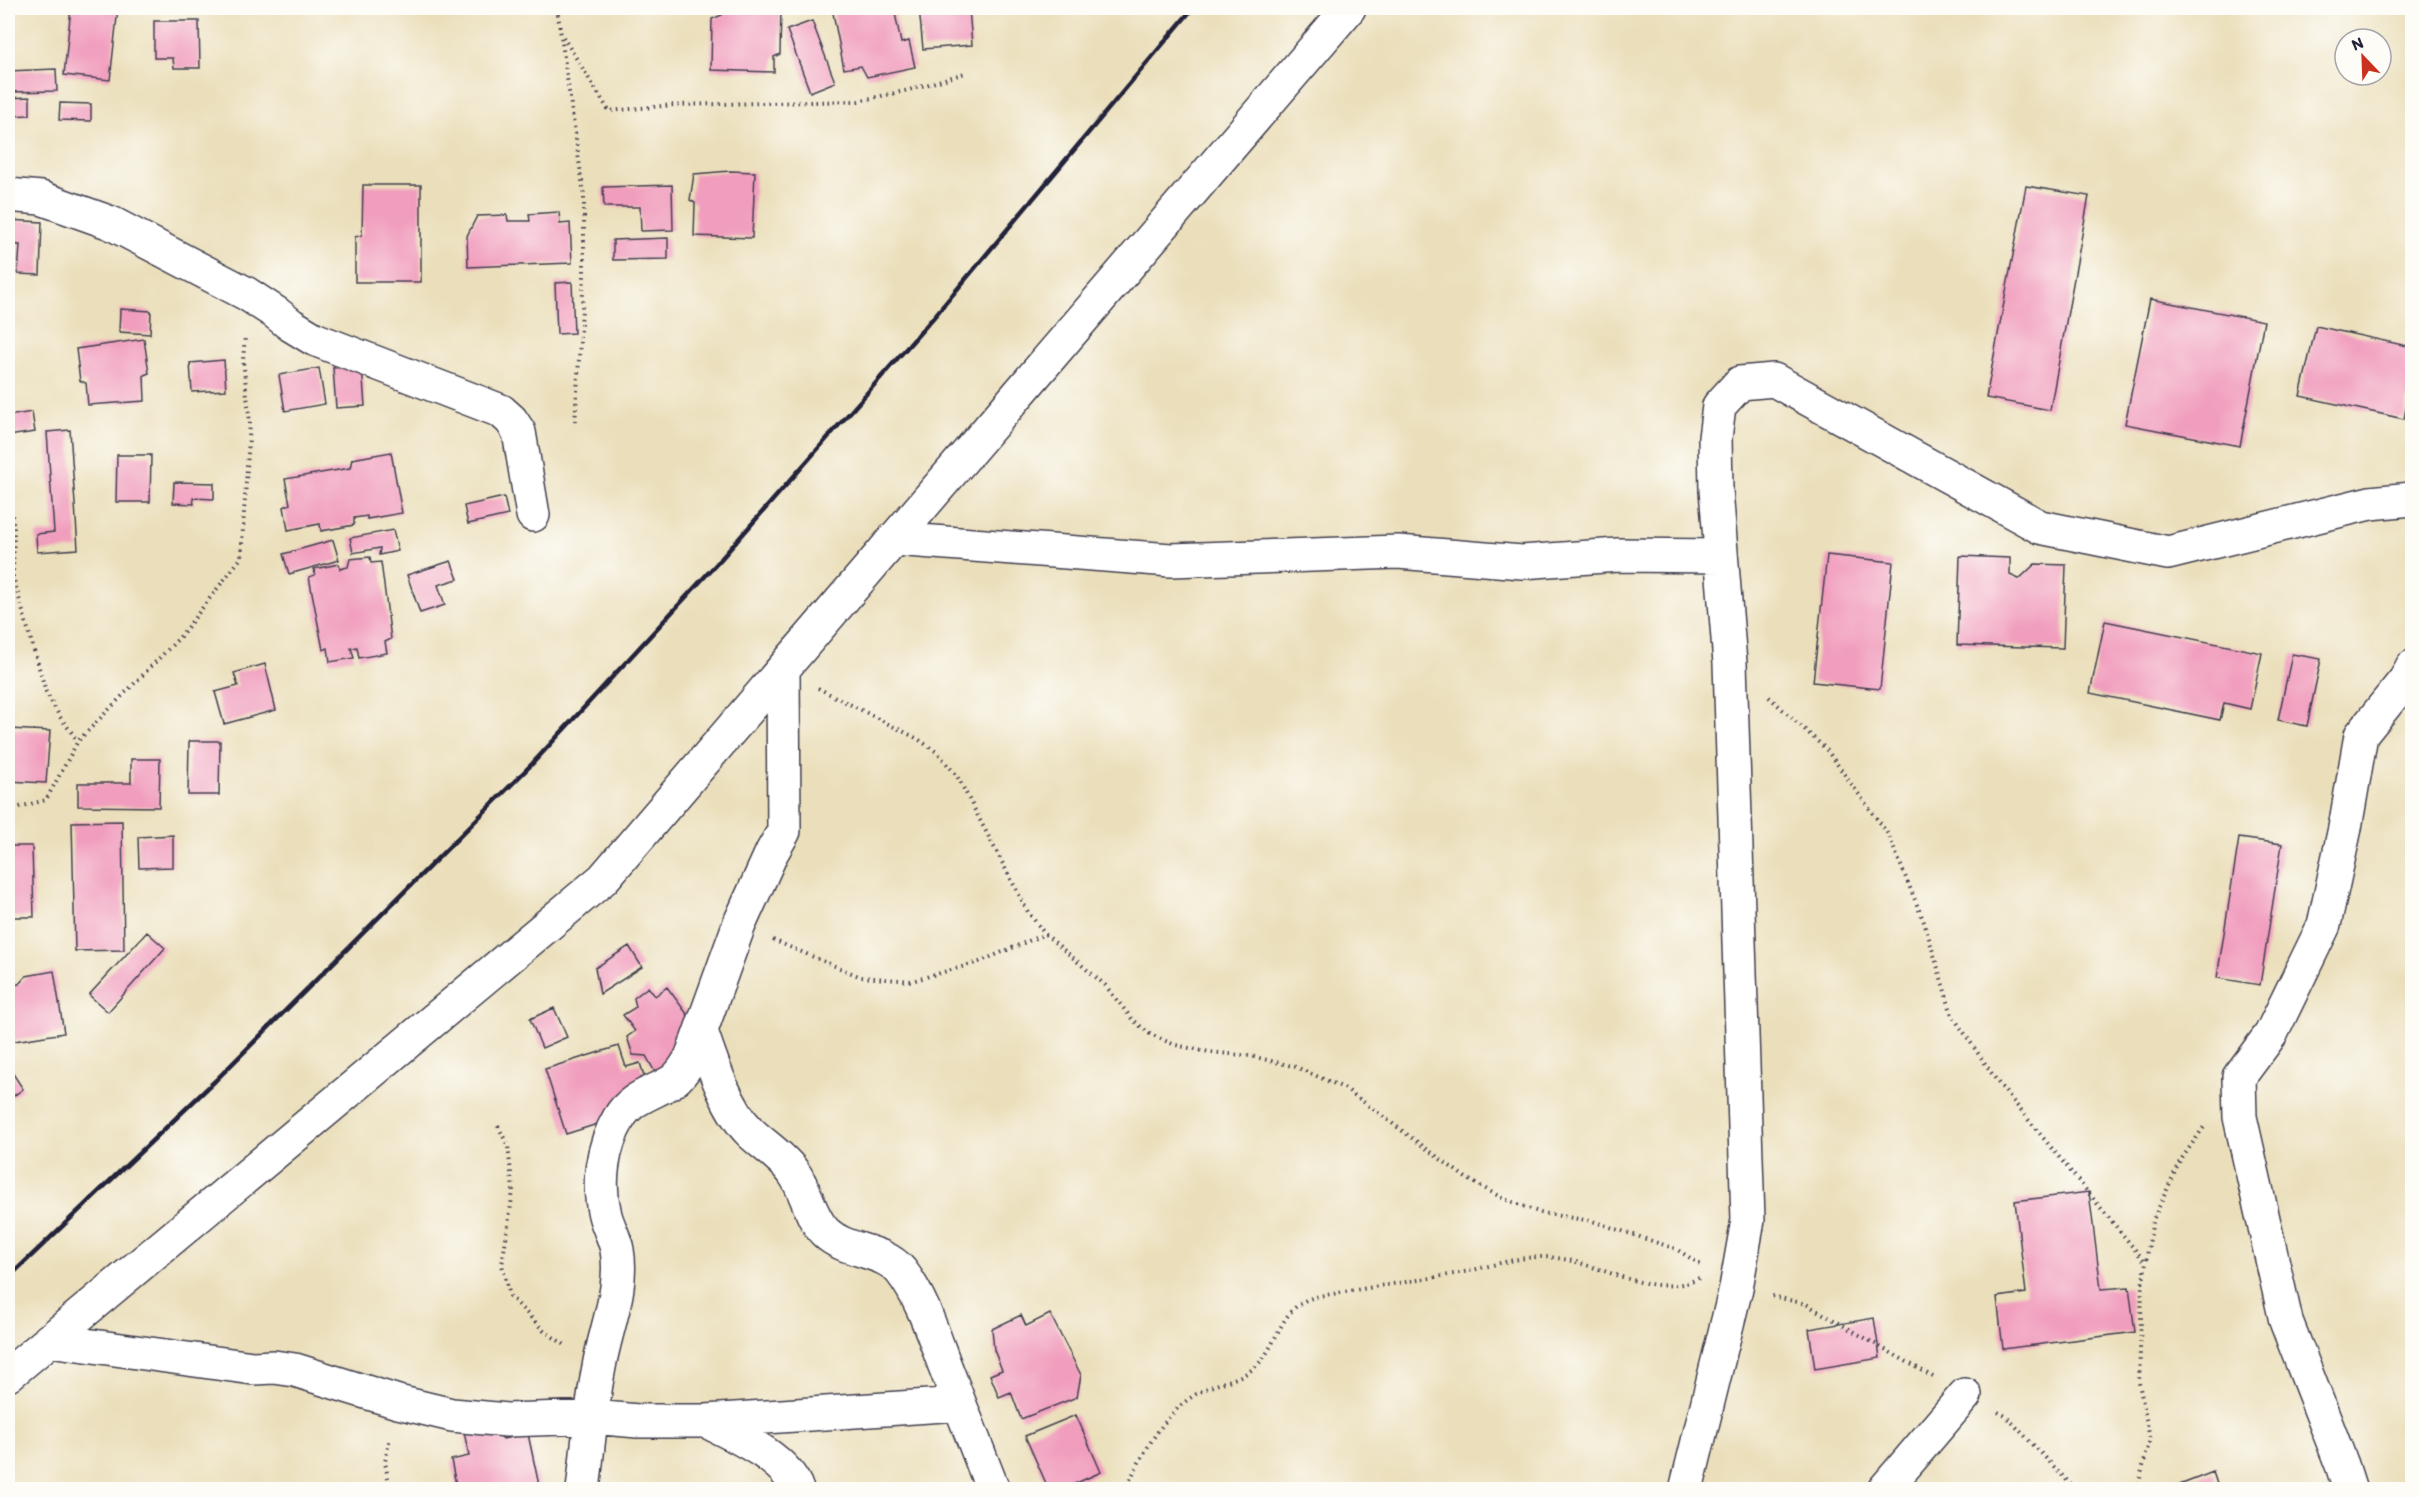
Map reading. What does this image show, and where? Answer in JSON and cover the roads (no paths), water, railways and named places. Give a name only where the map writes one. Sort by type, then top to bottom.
[{"type":"street","points":[[8,1376],[603,879],[1349,8]]},
{"type":"street","points":[[8,195],[41,198],[111,223],[247,294],[291,326],[314,339],[501,411],[519,432],[533,515]]},
{"type":"street","points":[[1686,1490],[1724,1280],[1748,1220],[1730,663],[1715,438],[1719,406],[1740,383],[1774,380],[2040,527],[2168,553],[2370,502],[2412,499]]},
{"type":"street","points":[[894,539],[1171,560],[1398,552],[1522,562],[1618,555],[1721,555]]},
{"type":"street","points":[[2350,1490],[2286,1321],[2240,1117],[2239,1077],[2271,1034],[2324,925],[2345,828],[2361,735],[2406,679],[2412,667]]},
{"type":"street","points":[[583,1490],[599,1367],[617,1287],[617,1251],[605,1214],[601,1187],[603,1155],[619,1118],[628,1106],[644,1094],[673,1081],[681,1074],[702,1034],[739,926],[772,852],[784,831],[783,669]]},
{"type":"street","points":[[702,1034],[733,1108],[748,1130],[792,1170],[804,1187],[824,1232],[840,1243],[886,1259],[899,1269],[910,1284],[926,1317],[993,1490]]},
{"type":"street","points":[[49,1340],[253,1368],[274,1367],[296,1370],[398,1402],[452,1415],[507,1420],[592,1417],[706,1421],[959,1404]]},
{"type":"street","points":[[1884,1490],[1965,1395]]},
{"type":"street","points":[[706,1421],[762,1450],[795,1482],[797,1490]]},
{"type":"railway","points":[[8,1278],[215,1081],[532,764],[721,559],[933,318],[1193,8]]}]
